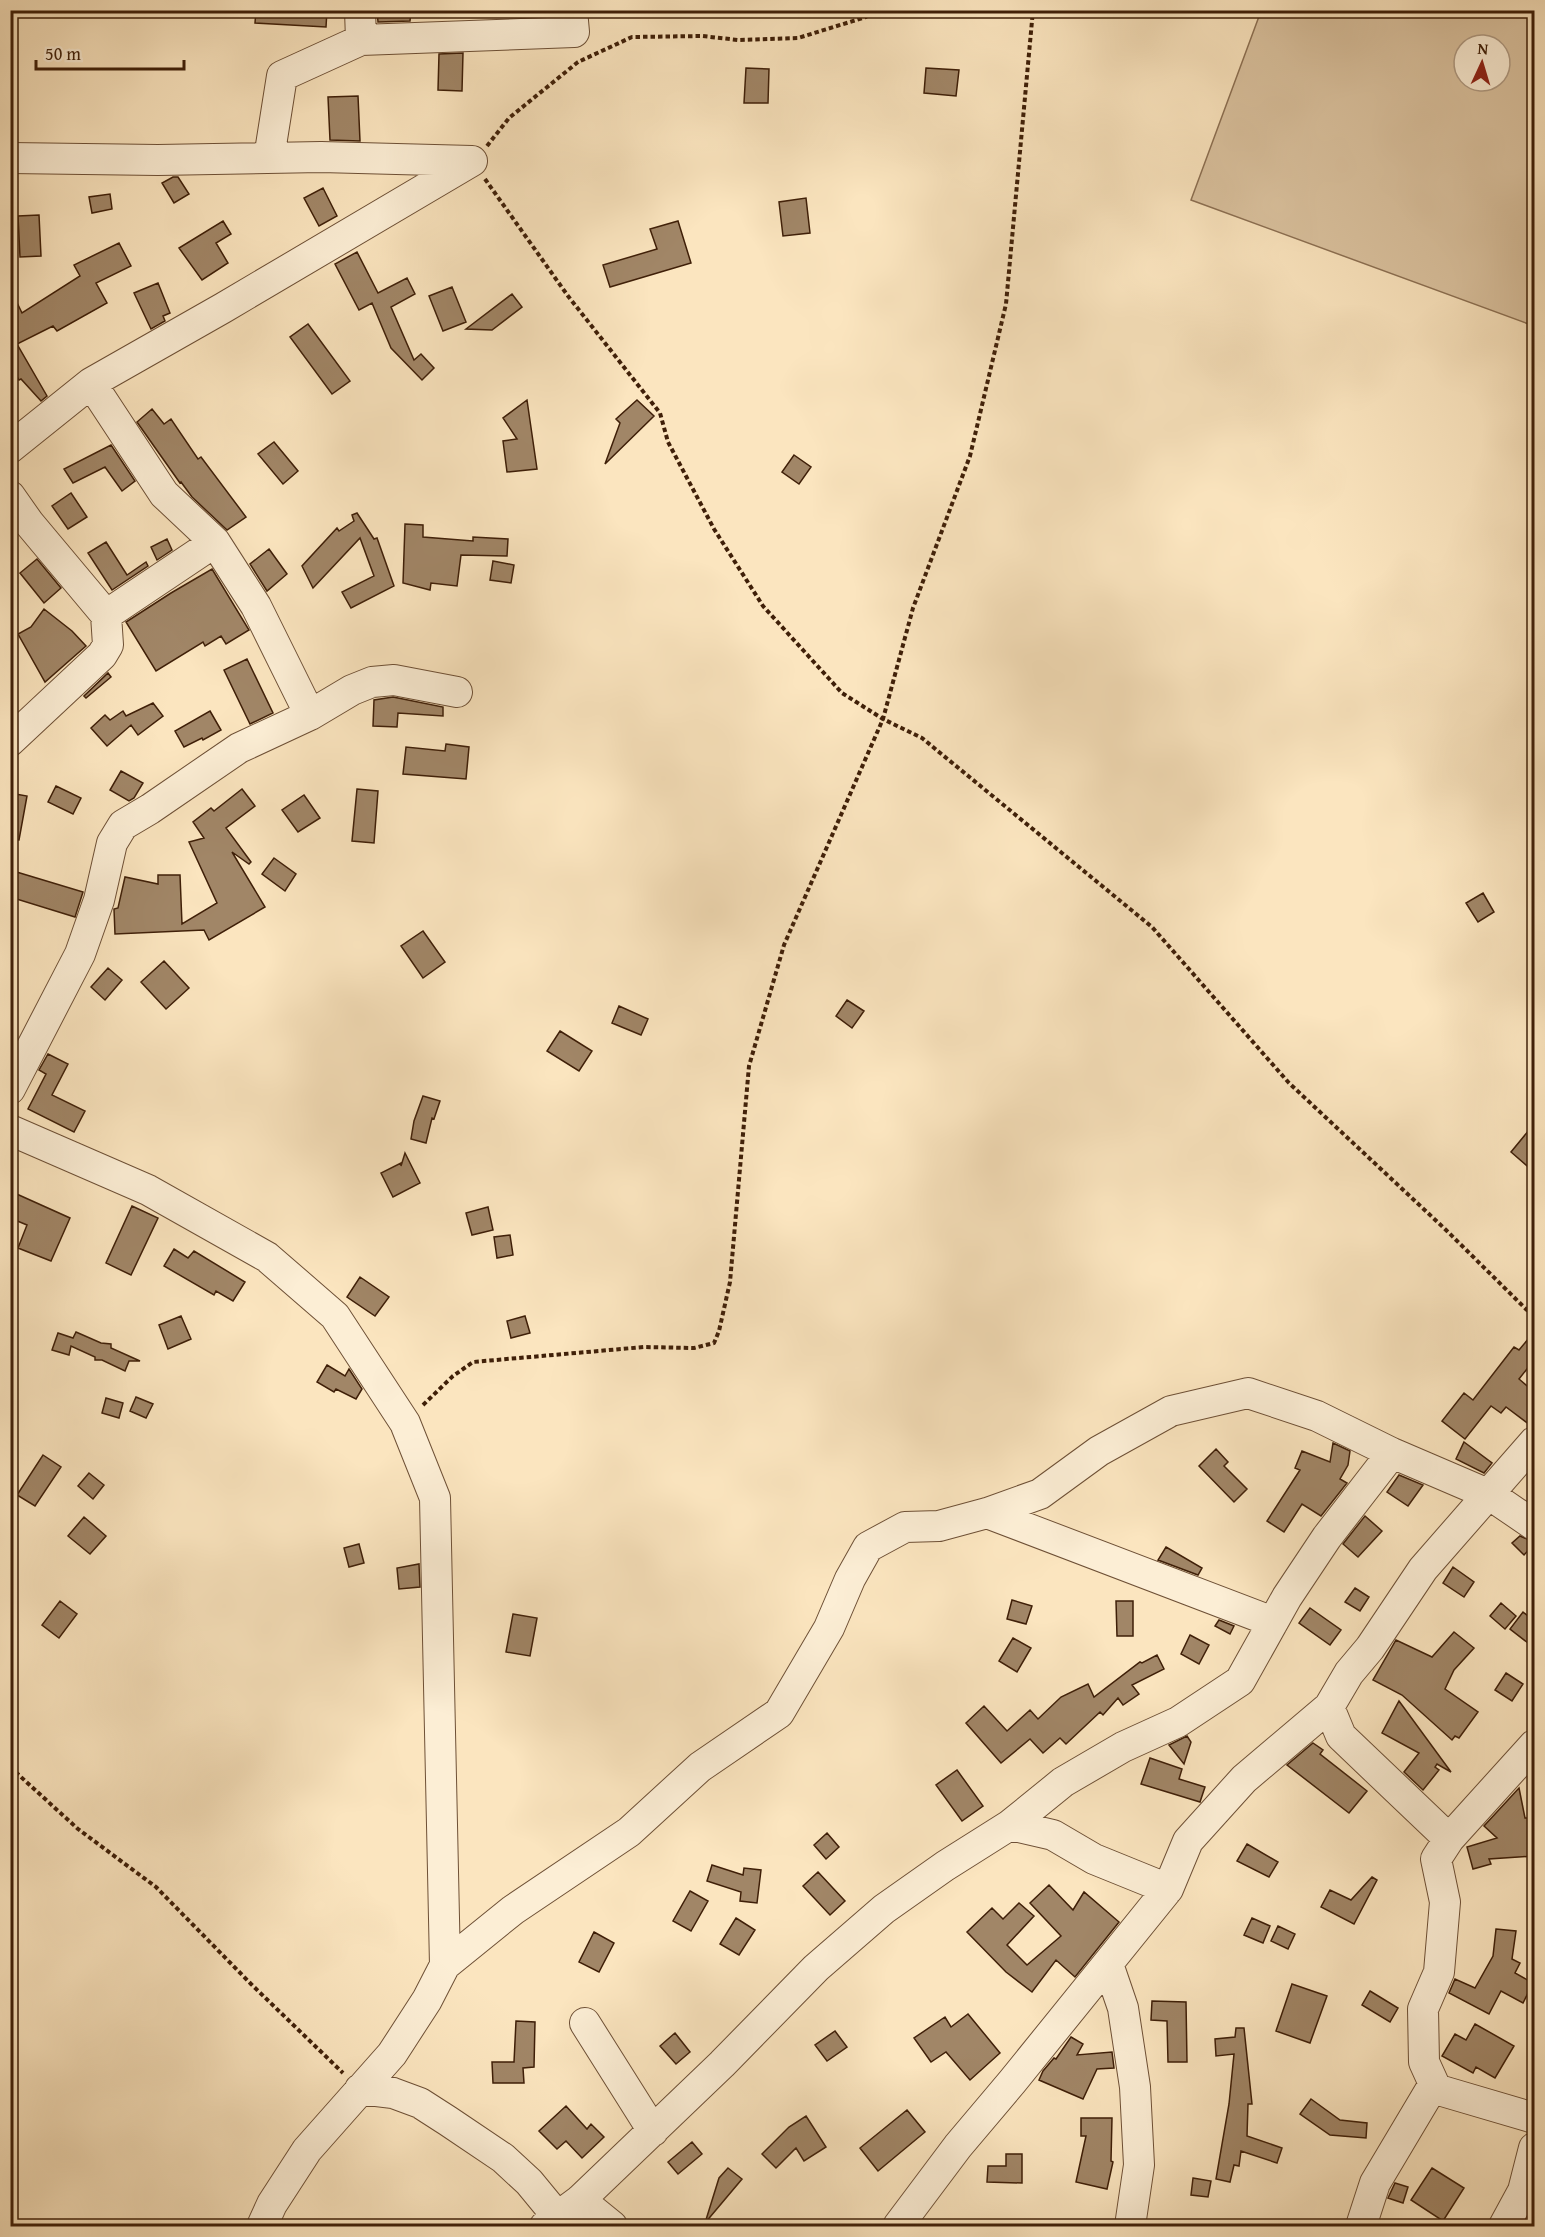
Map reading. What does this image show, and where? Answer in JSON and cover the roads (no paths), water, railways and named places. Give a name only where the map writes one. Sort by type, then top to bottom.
[{"type":"street","points":[[360,10],[361,40]]},
{"type":"street","points":[[269,158],[282,76],[361,40],[574,32],[572,10]]},
{"type":"street","points":[[10,158],[472,160],[223,308],[91,383],[10,448]]},
{"type":"street","points":[[91,383],[164,494],[215,542],[256,606],[310,715]]},
{"type":"street","points":[[10,496],[29,523],[106,615],[108,645],[102,655],[10,741]]},
{"type":"street","points":[[106,615],[215,542]]},
{"type":"street","points":[[10,1089],[80,954],[95,916],[112,843],[123,825],[239,748],[310,715],[352,690],[372,682],[394,680],[457,692]]},
{"type":"street","points":[[10,1130],[148,1190],[267,1257],[334,1316],[405,1423],[435,1498],[446,1965]]},
{"type":"street","points":[[262,2226],[272,2204],[307,2150],[392,2054],[427,2000],[446,1965],[513,1910],[630,1832],[699,1767],[779,1713],[829,1629],[850,1579],[868,1547],[905,1527],[939,1526],[987,1513],[1040,1494],[1099,1451],[1171,1411],[1248,1393],[1317,1416],[1392,1453],[1490,1495],[1534,1526]]},
{"type":"street","points":[[898,2226],[958,2146],[1168,1889],[1188,1841],[1244,1779],[1329,1707],[1349,1673],[1370,1648],[1423,1569],[1534,1442]]},
{"type":"street","points":[[560,2214],[653,2131],[816,1968],[884,1909],[945,1866],[1010,1825],[1063,1782],[1123,1747],[1178,1722],[1240,1681],[1287,1597],[1327,1537],[1392,1453]]},
{"type":"street","points":[[987,1513],[1273,1623]]},
{"type":"street","points":[[1329,1707],[1341,1736],[1449,1839]]},
{"type":"street","points":[[1534,1745],[1449,1839],[1436,1859],[1445,1902],[1439,1972],[1423,2009],[1424,2062],[1434,2084],[1432,2088],[1534,2118]]},
{"type":"street","points":[[1010,1825],[1053,1835],[1094,1859],[1168,1889]]},
{"type":"street","points":[[1108,1964],[1123,2008],[1135,2087],[1139,2165],[1130,2226]]},
{"type":"street","points":[[585,2023],[653,2131]]},
{"type":"street","points":[[1361,2226],[1375,2183],[1434,2084]]},
{"type":"street","points":[[360,2090],[393,2093],[420,2103],[503,2158],[560,2214],[612,2226]]},
{"type":"street","points":[[1504,2226],[1523,2191],[1534,2148]]}]
